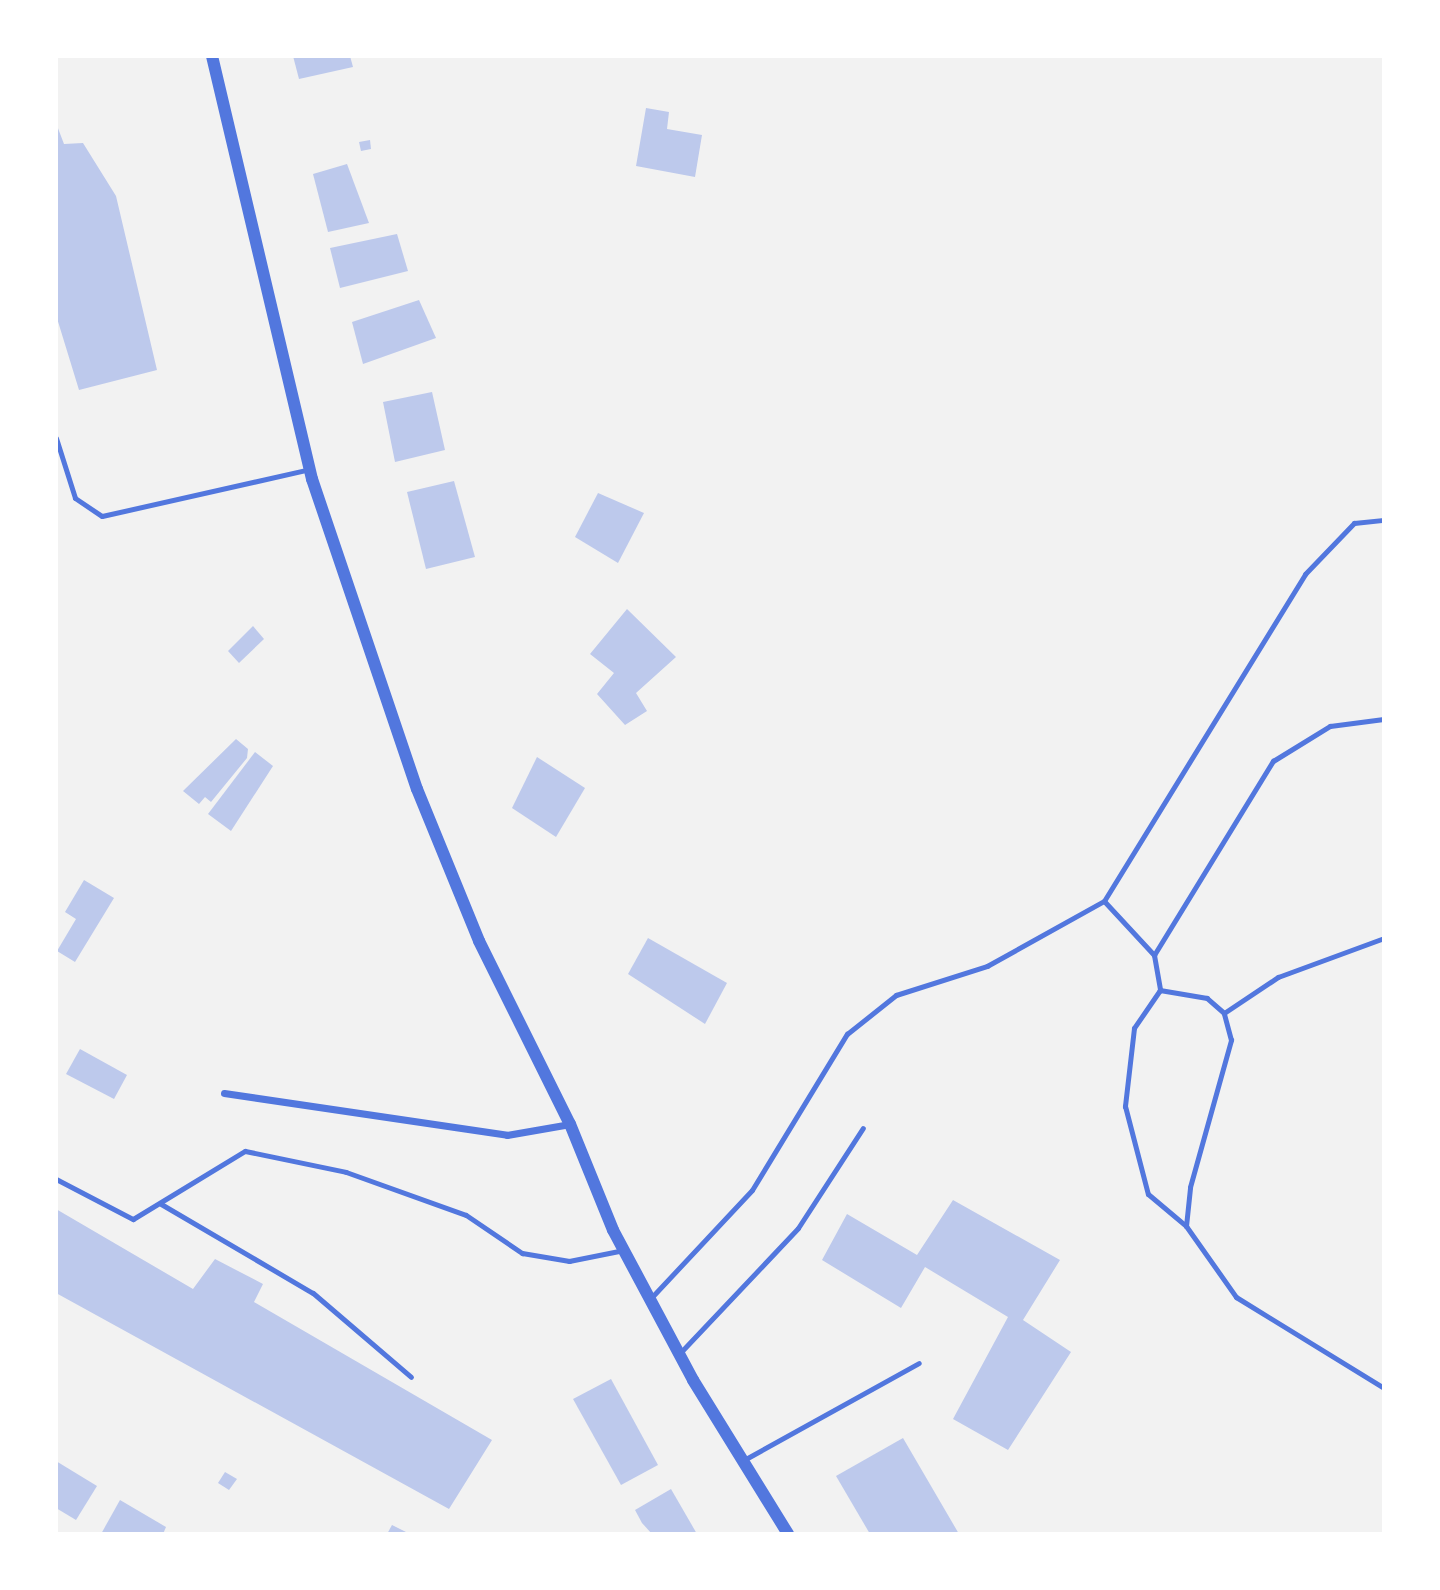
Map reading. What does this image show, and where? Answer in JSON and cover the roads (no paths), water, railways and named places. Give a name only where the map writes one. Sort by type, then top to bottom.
[{"type":"street","points":[[212,56],[310,469],[417,789],[479,941],[570,1124],[624,1250],[679,1354],[788,1534]]},
{"type":"street","points":[[224,1093],[507,1135],[570,1124]]},
{"type":"lane","points":[[56,438],[75,498],[102,516],[310,469]]},
{"type":"lane","points":[[650,1299],[752,1190],[847,1034],[896,995],[987,966],[1104,901],[1305,574],[1354,523],[1384,520]]},
{"type":"lane","points":[[1154,955],[1273,761],[1329,726],[1384,719]]},
{"type":"lane","points":[[1104,901],[1154,955],[1160,990],[1134,1028],[1125,1106],[1148,1194],[1186,1226],[1236,1297],[1384,1388]]},
{"type":"lane","points":[[1224,1013],[1278,977],[1384,938]]},
{"type":"lane","points":[[1160,990],[1207,998],[1224,1013],[1231,1040],[1189,1187],[1186,1226]]},
{"type":"lane","points":[[679,1354],[798,1228],[863,1128]]},
{"type":"lane","points":[[56,1179],[133,1219],[246,1151],[346,1172],[467,1215],[522,1253],[569,1261],[624,1250]]},
{"type":"lane","points":[[161,1204],[313,1293],[411,1377]]},
{"type":"lane","points":[[742,1461],[919,1363]]}]
